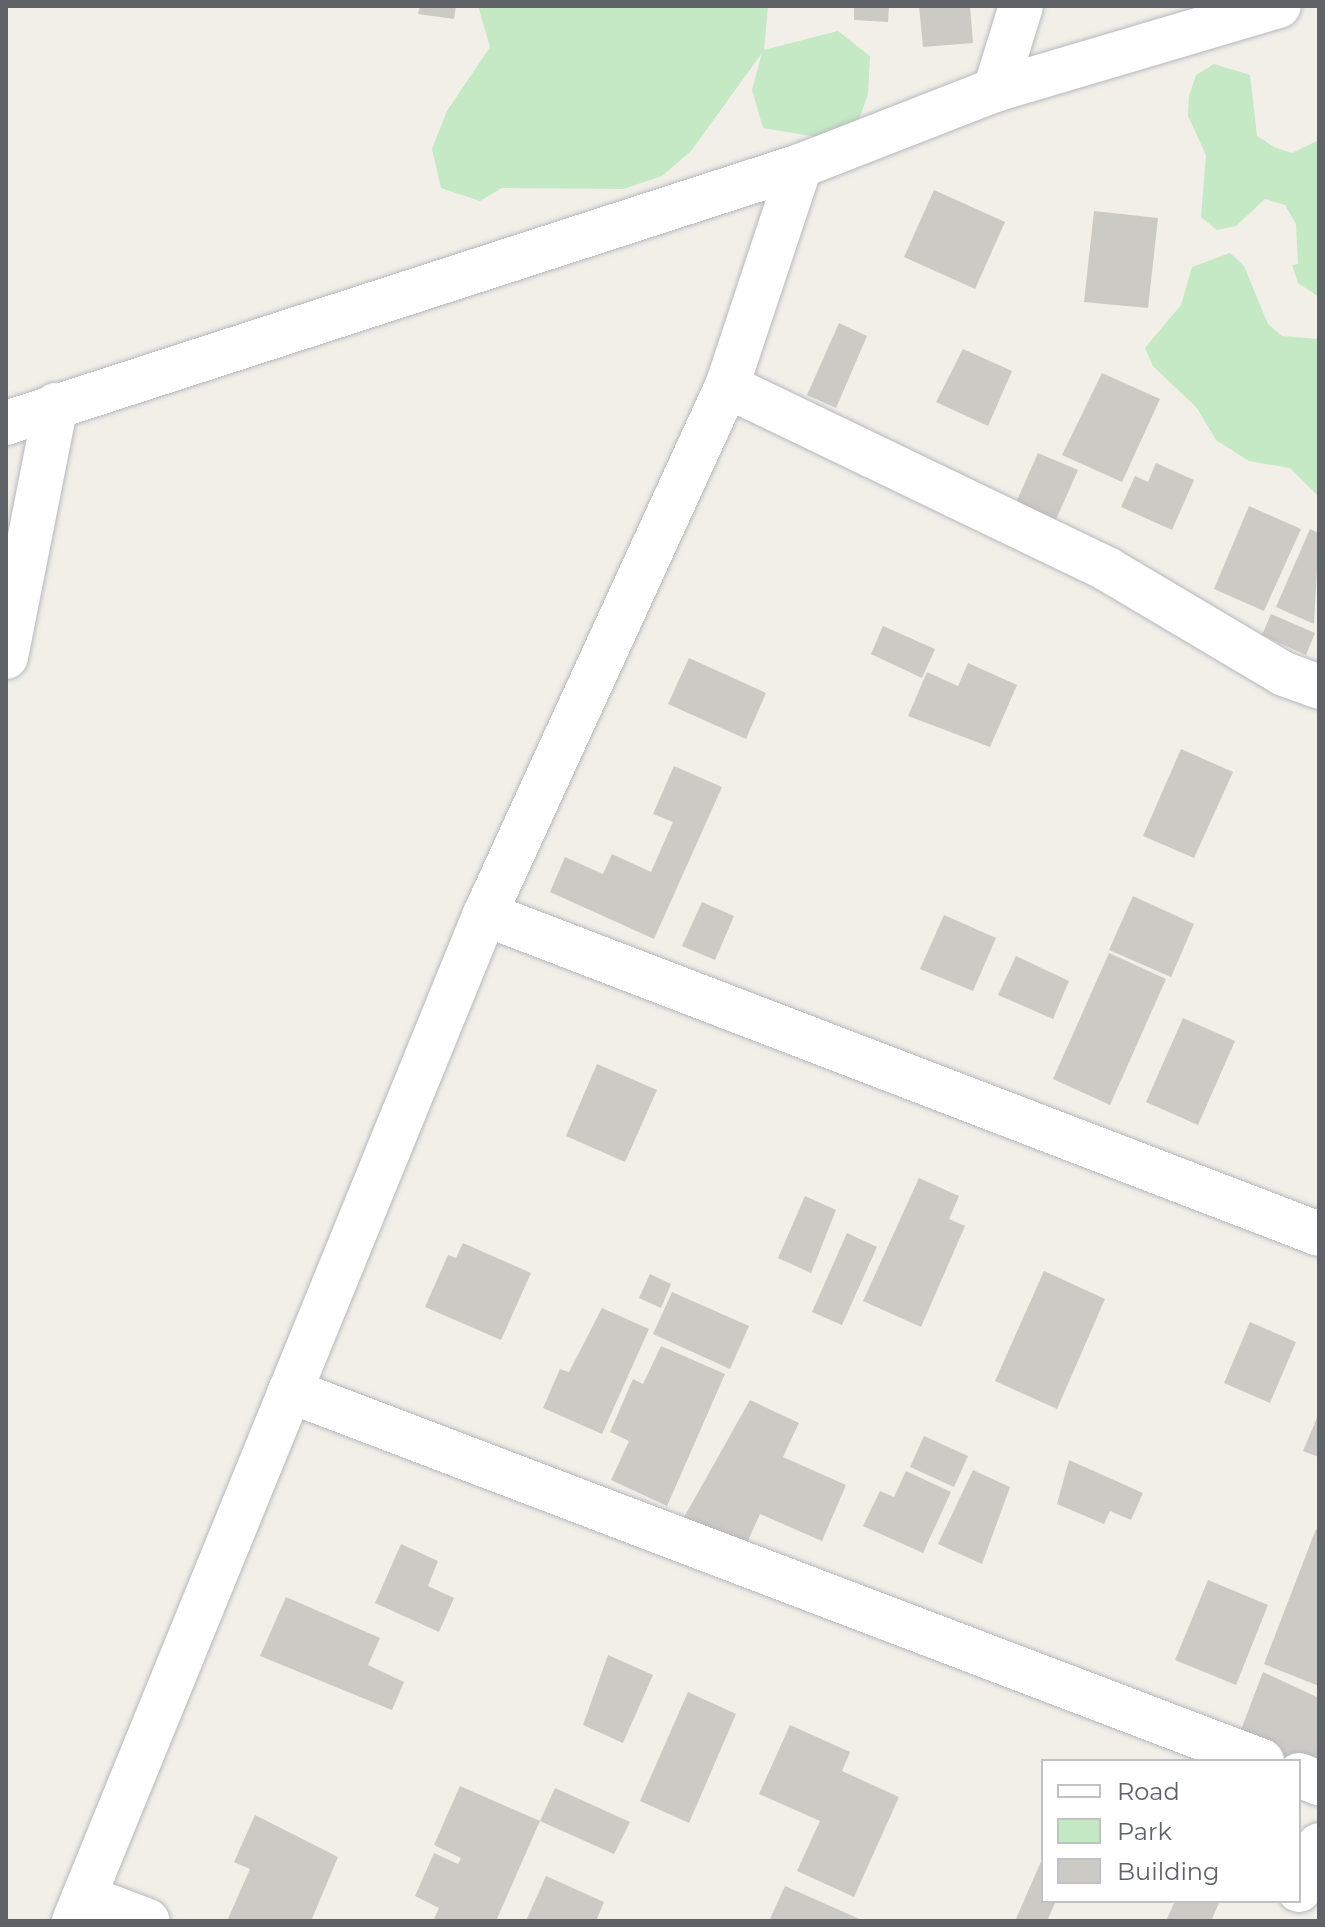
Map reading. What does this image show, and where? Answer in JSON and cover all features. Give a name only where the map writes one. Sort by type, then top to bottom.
[{"type":"street","points":[[995,90],[1021,6]]},
{"type":"street","points":[[6,423],[800,166],[995,90],[1279,6]]},
{"type":"street","points":[[148,1921],[80,1909],[485,914],[727,386],[800,166]]},
{"type":"street","points":[[727,386],[1107,569],[1284,674],[1319,687]]},
{"type":"street","points":[[6,657],[56,405]]},
{"type":"street","points":[[485,914],[1319,1234]]},
{"type":"street","points":[[290,1391],[1257,1759]]},
{"type":"street","points":[[1301,1886],[1319,1845]]},
{"type":"green space","points":[[478,6],[768,6],[764,50],[838,31],[870,56],[868,94],[855,131],[842,141],[763,128],[752,90],[762,53],[691,151],[662,176],[623,189],[502,188],[480,201],[441,188],[432,149],[447,111],[490,47]]},
{"type":"green space","points":[[1214,64],[1250,75],[1257,136],[1274,147],[1292,153],[1319,140],[1319,297],[1298,283],[1292,265],[1298,264],[1296,224],[1285,205],[1265,199],[1236,226],[1217,230],[1201,217],[1206,155],[1188,116],[1189,96],[1196,75]]},
{"type":"green space","points":[[1230,253],[1244,266],[1268,324],[1282,336],[1319,339],[1319,497],[1290,468],[1249,461],[1216,440],[1197,408],[1153,366],[1145,348],[1181,305],[1192,267]]},
{"type":"building","points":[[420,6],[456,6],[454,19],[418,14]]},
{"type":"building","points":[[854,6],[889,6],[888,22],[854,20]]},
{"type":"building","points":[[919,6],[970,6],[973,43],[923,47]]},
{"type":"building","points":[[934,190],[1005,222],[975,289],[904,257]]},
{"type":"building","points":[[1094,211],[1158,218],[1148,308],[1084,302]]},
{"type":"building","points":[[839,323],[867,336],[836,408],[807,395]]},
{"type":"building","points":[[963,349],[1012,371],[988,426],[936,402]]},
{"type":"building","points":[[1102,373],[1160,399],[1122,482],[1062,455]]},
{"type":"building","points":[[1038,453],[1078,470],[1050,533],[1010,516]]},
{"type":"building","points":[[1156,463],[1194,480],[1172,530],[1121,507],[1135,476],[1148,482]]},
{"type":"building","points":[[1249,506],[1301,529],[1264,611],[1214,589]]},
{"type":"building","points":[[1310,529],[1319,533],[1314,624],[1276,607]]},
{"type":"building","points":[[1271,614],[1315,633],[1306,655],[1262,635]]},
{"type":"building","points":[[883,626],[935,649],[922,678],[871,654]]},
{"type":"building","points":[[689,658],[766,693],[746,739],[668,704]]},
{"type":"building","points":[[968,663],[1017,685],[990,747],[908,716],[927,672],[958,686]]},
{"type":"building","points":[[1181,749],[1233,772],[1194,858],[1143,836]]},
{"type":"building","points":[[674,766],[722,787],[654,939],[550,892],[565,857],[603,874],[612,854],[651,872],[673,822],[653,814]]},
{"type":"building","points":[[1133,896],[1194,924],[1171,977],[1109,950]]},
{"type":"building","points":[[702,902],[734,916],[715,960],[682,946]]},
{"type":"building","points":[[944,915],[996,938],[973,991],[920,969]]},
{"type":"building","points":[[1109,953],[1166,979],[1110,1105],[1053,1079]]},
{"type":"building","points":[[1016,956],[1069,981],[1053,1019],[998,995]]},
{"type":"building","points":[[1183,1018],[1235,1041],[1198,1125],[1146,1102]]},
{"type":"building","points":[[597,1064],[657,1090],[625,1162],[566,1136]]},
{"type":"building","points":[[919,1178],[959,1196],[949,1219],[965,1226],[921,1327],[863,1301]]},
{"type":"building","points":[[805,1196],[836,1210],[811,1273],[778,1258]]},
{"type":"building","points":[[847,1233],[877,1247],[842,1325],[812,1312]]},
{"type":"building","points":[[463,1243],[531,1273],[501,1340],[425,1307],[448,1255],[456,1258]]},
{"type":"building","points":[[1044,1271],[1105,1299],[1057,1409],[995,1381]]},
{"type":"building","points":[[650,1274],[671,1284],[661,1308],[639,1298]]},
{"type":"building","points":[[672,1292],[749,1326],[730,1369],[653,1334]]},
{"type":"building","points":[[602,1308],[649,1329],[602,1434],[543,1408],[560,1369],[569,1372]]},
{"type":"building","points":[[1250,1322],[1296,1342],[1270,1403],[1224,1383]]},
{"type":"building","points":[[661,1346],[725,1374],[667,1506],[611,1480],[629,1441],[610,1432],[633,1379],[643,1384]]},
{"type":"building","points":[[750,1400],[799,1423],[783,1457],[846,1485],[822,1541],[760,1514],[741,1556],[678,1528]]},
{"type":"building","points":[[1319,1413],[1319,1457],[1303,1451]]},
{"type":"building","points":[[924,1436],[968,1456],[954,1487],[910,1467]]},
{"type":"building","points":[[1069,1460],[1143,1493],[1131,1520],[1110,1511],[1104,1524],[1057,1504]]},
{"type":"building","points":[[973,1470],[1010,1487],[982,1564],[938,1544]]},
{"type":"building","points":[[906,1471],[951,1492],[923,1553],[863,1526],[880,1491],[894,1497]]},
{"type":"building","points":[[1316,1529],[1319,1531],[1319,1686],[1264,1664]]},
{"type":"building","points":[[401,1544],[438,1561],[428,1586],[454,1598],[439,1632],[375,1603]]},
{"type":"building","points":[[1208,1580],[1268,1605],[1236,1685],[1175,1660]]},
{"type":"building","points":[[286,1597],[380,1638],[368,1665],[404,1682],[392,1710],[260,1656]]},
{"type":"building","points":[[608,1655],[653,1675],[623,1743],[583,1725]]},
{"type":"building","points":[[1263,1672],[1319,1698],[1319,1773],[1301,1766],[1301,1759],[1284,1759],[1237,1740]]},
{"type":"building","points":[[688,1692],[736,1714],[689,1823],[640,1801]]},
{"type":"building","points":[[790,1725],[850,1752],[842,1771],[899,1797],[854,1897],[797,1871],[820,1821],[759,1794]]},
{"type":"building","points":[[460,1786],[540,1821],[496,1921],[433,1921],[439,1908],[415,1896],[434,1853],[458,1864],[461,1858],[434,1845]]},
{"type":"building","points":[[555,1788],[630,1822],[614,1854],[540,1821]]},
{"type":"building","points":[[255,1815],[338,1857],[311,1921],[227,1921],[250,1869],[234,1862]]},
{"type":"building","points":[[1041,1862],[1041,1903],[1055,1903],[1047,1921],[1015,1921]]},
{"type":"building","points":[[546,1876],[604,1902],[596,1921],[526,1921]]},
{"type":"building","points":[[785,1886],[864,1921],[769,1921]]},
{"type":"building","points":[[1174,1903],[1219,1903],[1211,1921],[1166,1921]]}]
